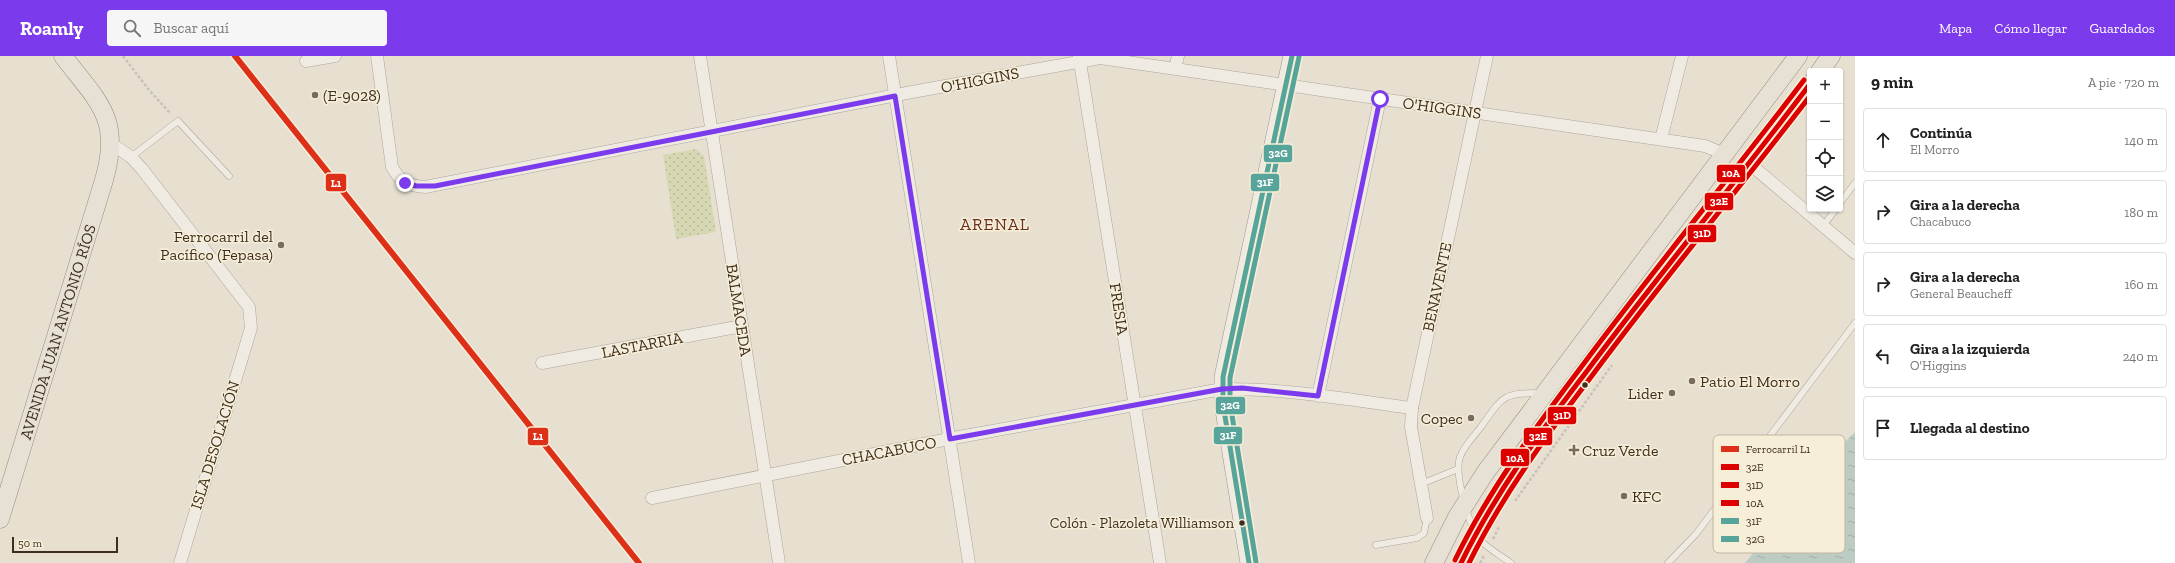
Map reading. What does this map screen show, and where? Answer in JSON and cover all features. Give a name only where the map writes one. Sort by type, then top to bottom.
[{"type":"main road","points":[[63,56],[102,108],[109,125],[112,144]]},
{"type":"main road","points":[[1249,563],[1226,423],[1222,389],[1225,363],[1292,56]]},
{"type":"main road","points":[[1434,563],[1466,503],[1485,473],[1798,56]]},
{"type":"main road","points":[[1822,68],[1831,56]]},
{"type":"main road","points":[[1461,563],[1490,506],[1519,462],[1635,306],[1750,164],[1807,88]]},
{"type":"main road","name":"AVENIDA JUAN ANTONIO RÍOS","points":[[0,518],[104,180],[112,144]]},
{"type":"street","points":[[306,61],[335,56]]},
{"type":"street","name":"O'HIGGINS","points":[[377,56],[390,160],[396,174],[405,183],[420,187],[435,186],[712,132],[1079,58],[1100,58],[1175,68],[1705,146],[1716,151],[1723,157]]},
{"type":"street","name":"BALMACEDA","points":[[700,56],[779,563]]},
{"type":"street","points":[[889,56],[970,563]]},
{"type":"street","points":[[1175,68],[1178,56]]},
{"type":"street","name":"BENAVENTE","points":[[1428,518],[1411,428],[1412,408],[1473,113],[1487,56]]},
{"type":"street","points":[[1661,140],[1682,56]]},
{"type":"street","name":"FRESIA","points":[[1079,58],[1160,563]]},
{"type":"street","points":[[1318,396],[1380,99]]},
{"type":"street","points":[[112,144],[131,157]]},
{"type":"street","name":"ISLA DESOLACIÓN","points":[[131,157],[142,169],[249,307],[251,328],[180,563]]},
{"type":"street","points":[[1750,164],[1855,252]]},
{"type":"street","name":"LASTARRIA","points":[[542,363],[742,326]]},
{"type":"street","name":"CHACABUCO","points":[[652,498],[950,439],[1222,389],[1242,388],[1412,408]]},
{"type":"lane","points":[[131,157],[178,121],[229,176]]},
{"type":"lane","points":[[1843,199],[1855,183]]},
{"type":"lane","points":[[1823,226],[1834,212]]},
{"type":"lane","points":[[1771,435],[1855,323]]},
{"type":"lane","points":[[1510,563],[1489,547],[1475,533],[1458,469],[1464,449],[1501,399],[1516,393],[1544,393]]},
{"type":"lane","points":[[1421,484],[1458,469]]},
{"type":"lane","points":[[1668,563],[1696,534],[1713,511]]},
{"type":"lane","points":[[1376,545],[1417,538],[1424,533],[1428,518]]},
{"type":"path","points":[[123,56],[149,90],[178,121]]},
{"type":"path","points":[[1512,505],[1614,364]]},
{"type":"path","points":[[1480,563],[1501,523]]},
{"type":"green space","points":[[696,149],[704,156],[716,232],[676,239],[663,155]]},
{"type":"water","points":[[1855,432],[1855,563],[1745,563],[1753,553],[1845,553],[1845,442]]},
{"type":"rail line","name":"L1","points":[[235,56],[639,563]]},
{"type":"transit line","name":"31F","points":[[1249,563],[1223,404],[1223,377],[1292,56]]},
{"type":"transit line","name":"32G","points":[[1256,562],[1230,403],[1230,378],[1299,57]]},
{"type":"transit line","name":"10A","points":[[1455,560],[1468,534],[1498,484],[1547,413],[1609,330],[1804,80]]},
{"type":"transit line","name":"32E","points":[[1461,563],[1488,512],[1552,417],[1614,335],[1807,88]]},
{"type":"transit line","name":"31D","points":[[1469,563],[1510,490],[1558,422],[1645,306],[1807,100]]},
{"type":"place","name":"(E-9028)","points":[[315,95]]},
{"type":"place","name":"Ferrocarril del Pacífico (Fepasa)","points":[[281,245]]},
{"type":"place","name":"Patio El Morro","points":[[1692,381]]},
{"type":"place","name":"Lider","points":[[1672,393]]},
{"type":"place","name":"Copec","points":[[1471,418]]},
{"type":"place","name":"Cruz Verde","points":[[1574,450]]},
{"type":"place","name":"KFC","points":[[1624,496]]},
{"type":"place","name":"Colón - Plazoleta Williamson","points":[[1242,523]]},
{"type":"district","name":"ARENAL","points":[[995,224]]},
{"type":"route","points":[[405,183],[425,187],[435,186],[895,96],[950,439],[1198,392],[1222,389],[1242,388],[1318,396],[1380,99]]}]
